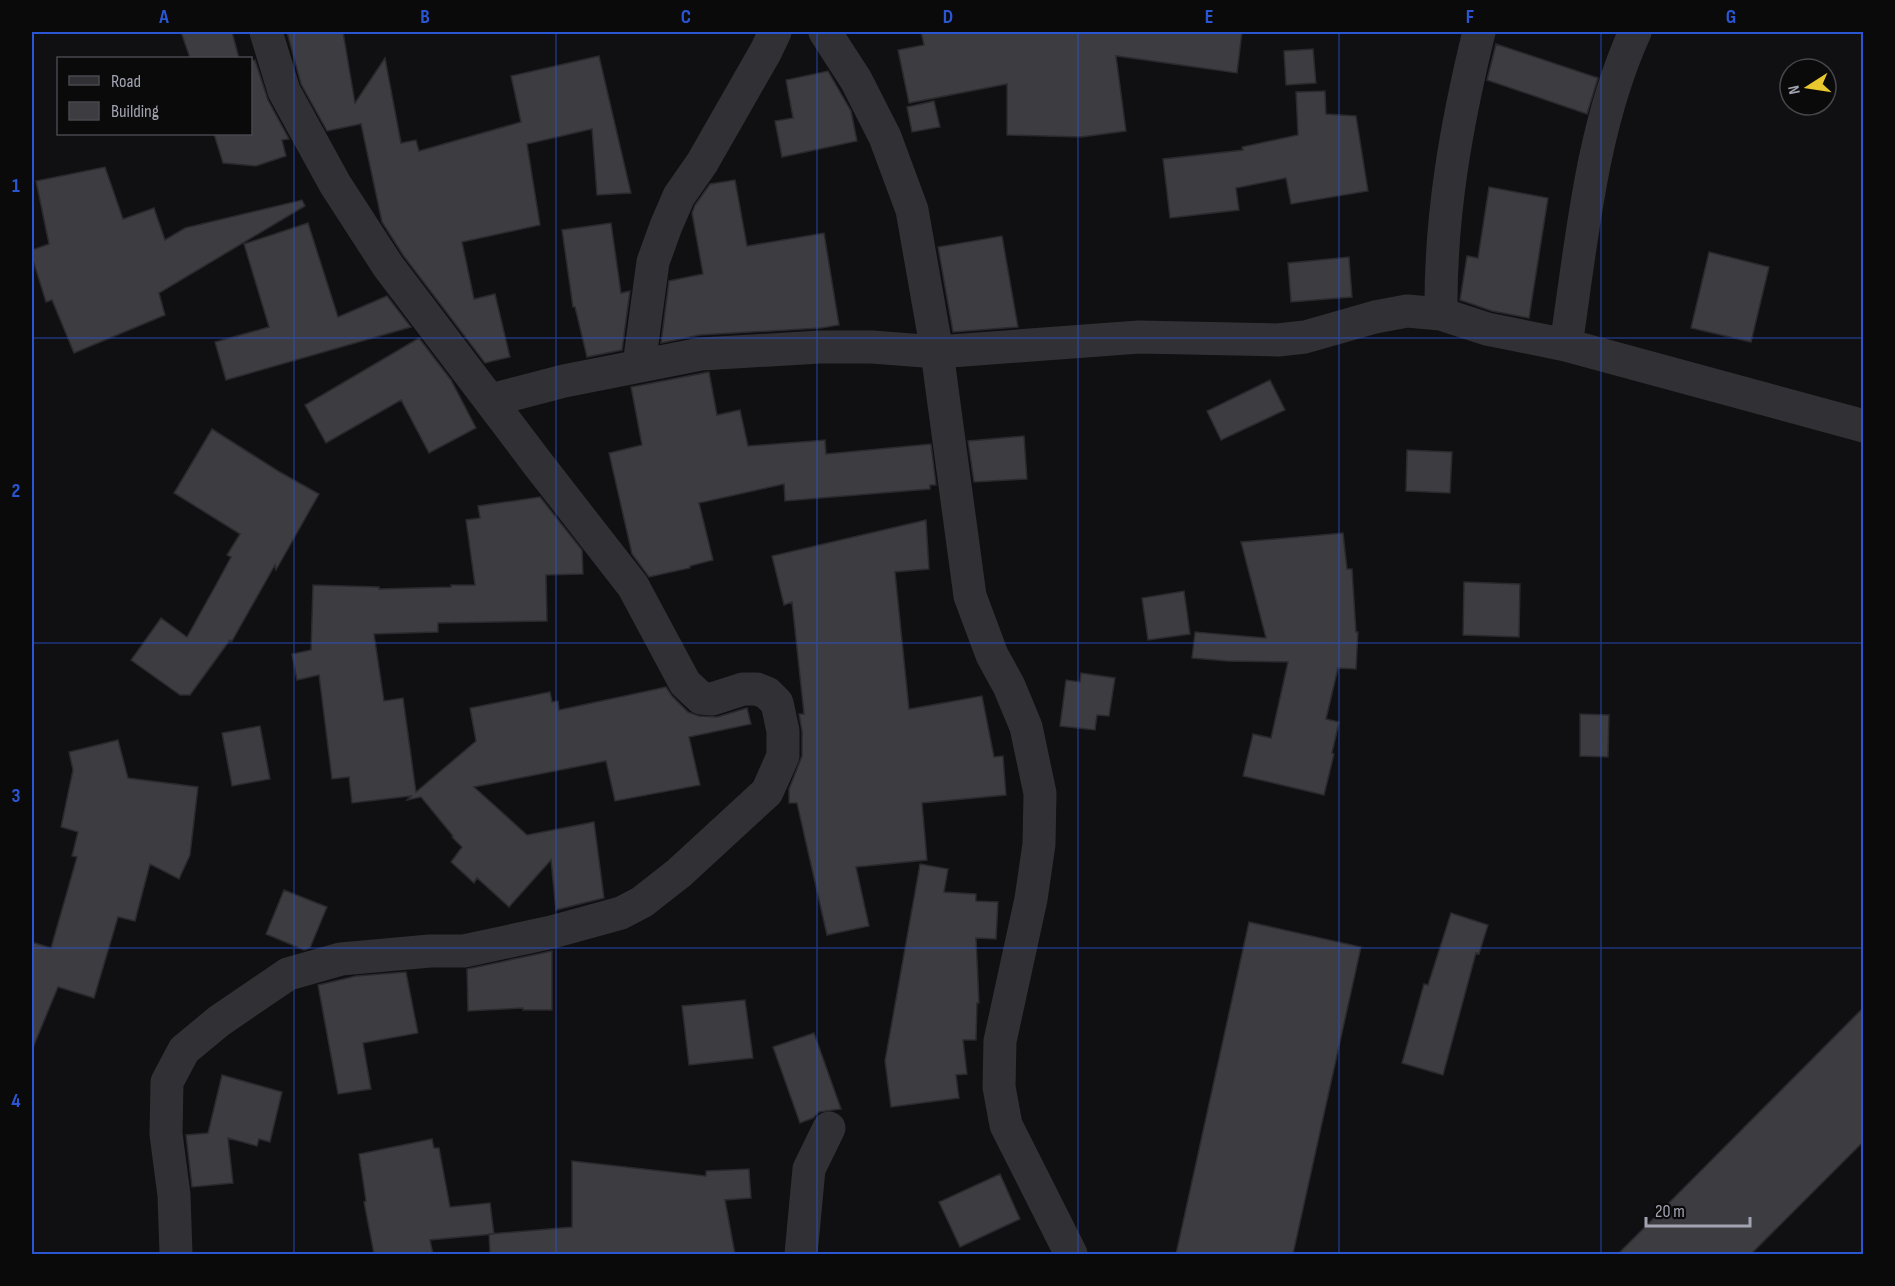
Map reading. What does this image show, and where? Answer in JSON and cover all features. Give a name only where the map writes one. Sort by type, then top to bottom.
[{"type":"street","points":[[176,1254],[174,1195],[166,1134],[167,1082],[184,1050],[219,1021],[288,974],[341,959],[430,951],[464,951],[542,934],[621,913],[642,902],[679,873],[767,792],[783,756],[783,731],[777,703],[767,693],[757,689],[743,689],[712,699],[701,698],[686,684],[633,586],[388,266],[334,183],[284,91],[266,32]]},
{"type":"street","points":[[639,365],[653,262],[666,226],[679,195],[702,163],[775,32]]},
{"type":"street","points":[[825,32],[856,80],[885,136],[912,210],[937,352],[970,596],[992,655],[1009,686],[1026,727],[1040,793],[1039,844],[1031,899],[1000,1041],[1001,1106],[1006,1125],[1071,1254]]},
{"type":"street","points":[[1441,314],[1441,261],[1450,167],[1465,88],[1479,32]]},
{"type":"street","points":[[1566,345],[1590,189],[1604,122],[1624,57],[1635,32]]},
{"type":"street","points":[[491,400],[564,381],[701,354],[759,349],[872,347],[937,352],[1139,337],[1278,340],[1305,337],[1375,317],[1407,311],[1441,314],[1487,329],[1566,345],[1863,426]]},
{"type":"street","points":[[801,1254],[809,1169],[829,1128]]},
{"type":"building","points":[[181,32],[232,32],[239,57],[190,57]]},
{"type":"building","points":[[287,32],[343,32],[355,103],[385,58],[401,143],[416,140],[419,151],[521,122],[511,76],[599,56],[631,193],[597,195],[592,129],[527,144],[540,225],[462,242],[474,299],[495,294],[510,357],[485,363],[403,255],[382,222],[361,124],[327,131],[301,84]]},
{"type":"building","points":[[921,32],[1242,32],[1237,73],[1116,56],[1126,131],[1081,137],[1007,135],[1007,84],[909,103],[898,50],[924,45]]},
{"type":"building","points":[[1496,44],[1598,78],[1587,114],[1487,80]]},
{"type":"building","points":[[1313,49],[1316,83],[1286,85],[1284,51]]},
{"type":"building","points":[[255,60],[268,100],[289,139],[282,140],[286,156],[256,166],[223,163],[214,135],[252,135],[252,61]]},
{"type":"building","points":[[828,71],[851,111],[857,141],[782,157],[775,121],[793,118],[786,80]]},
{"type":"building","points":[[1325,91],[1326,114],[1356,116],[1368,191],[1291,204],[1286,178],[1236,188],[1239,210],[1170,218],[1163,159],[1243,150],[1242,147],[1298,135],[1296,92]]},
{"type":"building","points":[[934,101],[940,127],[912,132],[907,107]]},
{"type":"building","points":[[105,167],[123,219],[154,208],[165,240],[185,228],[302,200],[305,206],[159,293],[165,315],[74,353],[52,300],[46,302],[32,257],[32,250],[49,244],[36,181]]},
{"type":"building","points":[[735,180],[747,246],[824,233],[839,325],[700,335],[661,343],[669,281],[703,274],[692,213],[695,205],[710,184]]},
{"type":"building","points":[[1489,187],[1548,198],[1529,318],[1492,311],[1460,300],[1467,256],[1478,258]]},
{"type":"building","points":[[308,223],[338,317],[387,296],[411,327],[226,380],[215,342],[269,327],[244,244]]},
{"type":"building","points":[[611,223],[621,293],[630,291],[622,350],[587,357],[575,307],[573,307],[562,230]]},
{"type":"building","points":[[1002,236],[1018,327],[953,332],[938,247]]},
{"type":"building","points":[[1709,252],[1769,267],[1751,342],[1691,328]]},
{"type":"building","points":[[1349,257],[1352,297],[1291,302],[1288,263]]},
{"type":"building","points":[[419,338],[451,380],[476,428],[429,453],[401,400],[326,443],[305,405]]},
{"type":"building","points":[[709,372],[717,415],[740,410],[748,446],[825,440],[826,454],[931,444],[936,485],[930,485],[930,489],[785,501],[784,484],[699,503],[713,560],[690,566],[690,568],[649,577],[632,554],[609,453],[642,445],[631,387]]},
{"type":"building","points":[[1270,380],[1285,410],[1221,440],[1207,411]]},
{"type":"building","points":[[212,429],[319,494],[232,641],[230,640],[190,695],[180,695],[131,660],[161,618],[187,637],[231,557],[227,555],[240,534],[174,493]]},
{"type":"building","points":[[1024,436],[1027,479],[974,482],[968,441]]},
{"type":"building","points":[[1407,450],[1452,452],[1450,493],[1406,491]]},
{"type":"building","points":[[540,497],[582,550],[583,574],[546,575],[547,621],[438,623],[438,632],[374,634],[384,701],[403,698],[416,792],[476,741],[470,708],[550,692],[552,702],[558,701],[559,710],[666,687],[688,712],[699,716],[717,717],[747,708],[751,724],[689,737],[700,785],[615,801],[606,761],[474,787],[527,835],[594,822],[604,898],[556,910],[551,860],[509,907],[477,878],[474,883],[451,862],[462,847],[421,797],[407,800],[411,796],[352,803],[349,777],[332,779],[319,675],[297,680],[292,654],[311,650],[313,585],[379,587],[379,589],[475,585],[466,520],[480,518],[478,506]]},
{"type":"building","points":[[926,520],[929,569],[895,572],[909,709],[982,696],[994,757],[1003,756],[1006,795],[922,803],[927,860],[856,867],[869,926],[827,935],[797,803],[789,803],[789,789],[802,756],[799,714],[804,714],[792,602],[784,605],[772,556]]},
{"type":"building","points":[[1343,533],[1347,569],[1352,569],[1356,632],[1358,632],[1356,669],[1338,668],[1326,719],[1339,722],[1324,795],[1243,776],[1253,734],[1271,738],[1288,662],[1192,658],[1195,632],[1266,638],[1241,542]]},
{"type":"building","points":[[1464,582],[1520,584],[1519,637],[1463,635]]},
{"type":"building","points":[[1184,591],[1190,634],[1148,640],[1142,598]]},
{"type":"building","points":[[1081,673],[1115,678],[1109,716],[1097,715],[1095,730],[1060,726],[1066,680],[1080,682]]},
{"type":"building","points":[[1580,714],[1609,715],[1608,757],[1580,756]]},
{"type":"building","points":[[260,726],[270,779],[232,786],[222,733]]},
{"type":"building","points":[[118,740],[128,778],[198,787],[190,855],[179,879],[150,864],[135,921],[118,917],[94,998],[58,987],[32,1050],[32,942],[51,948],[77,857],[72,856],[78,832],[61,827],[73,770],[69,752]]},
{"type":"building","points":[[920,864],[948,869],[944,892],[976,894],[976,901],[998,902],[996,939],[976,938],[979,1003],[977,1003],[976,1040],[963,1040],[967,1074],[956,1075],[959,1098],[891,1107],[885,1061]]},
{"type":"building","points":[[284,890],[327,907],[310,948],[304,950],[266,934]]},
{"type":"building","points":[[1451,913],[1488,925],[1479,954],[1476,953],[1443,1075],[1402,1063],[1424,984],[1428,985]]},
{"type":"building","points":[[1249,922],[1361,947],[1293,1254],[1176,1254]]},
{"type":"building","points":[[552,951],[552,1010],[523,1010],[523,1008],[468,1011],[467,969]]},
{"type":"building","points":[[406,972],[418,1033],[363,1043],[371,1089],[338,1094],[318,985],[356,976]]},
{"type":"building","points":[[745,1000],[753,1058],[689,1065],[682,1006]]},
{"type":"building","points":[[1863,1008],[1863,1142],[1751,1254],[1618,1254]]},
{"type":"building","points":[[814,1033],[841,1109],[819,1112],[813,1118],[800,1123],[773,1047]]},
{"type":"building","points":[[222,1075],[282,1092],[270,1142],[259,1139],[257,1146],[228,1138],[233,1183],[192,1187],[186,1135],[208,1133]]},
{"type":"building","points":[[432,1139],[434,1148],[439,1148],[450,1207],[490,1203],[494,1234],[430,1240],[433,1254],[374,1254],[364,1202],[366,1201],[359,1154]]},
{"type":"building","points":[[572,1161],[706,1176],[706,1171],[749,1169],[751,1198],[725,1200],[735,1254],[490,1254],[489,1234],[572,1227]]},
{"type":"building","points":[[1000,1174],[1020,1219],[960,1247],[939,1202]]}]
